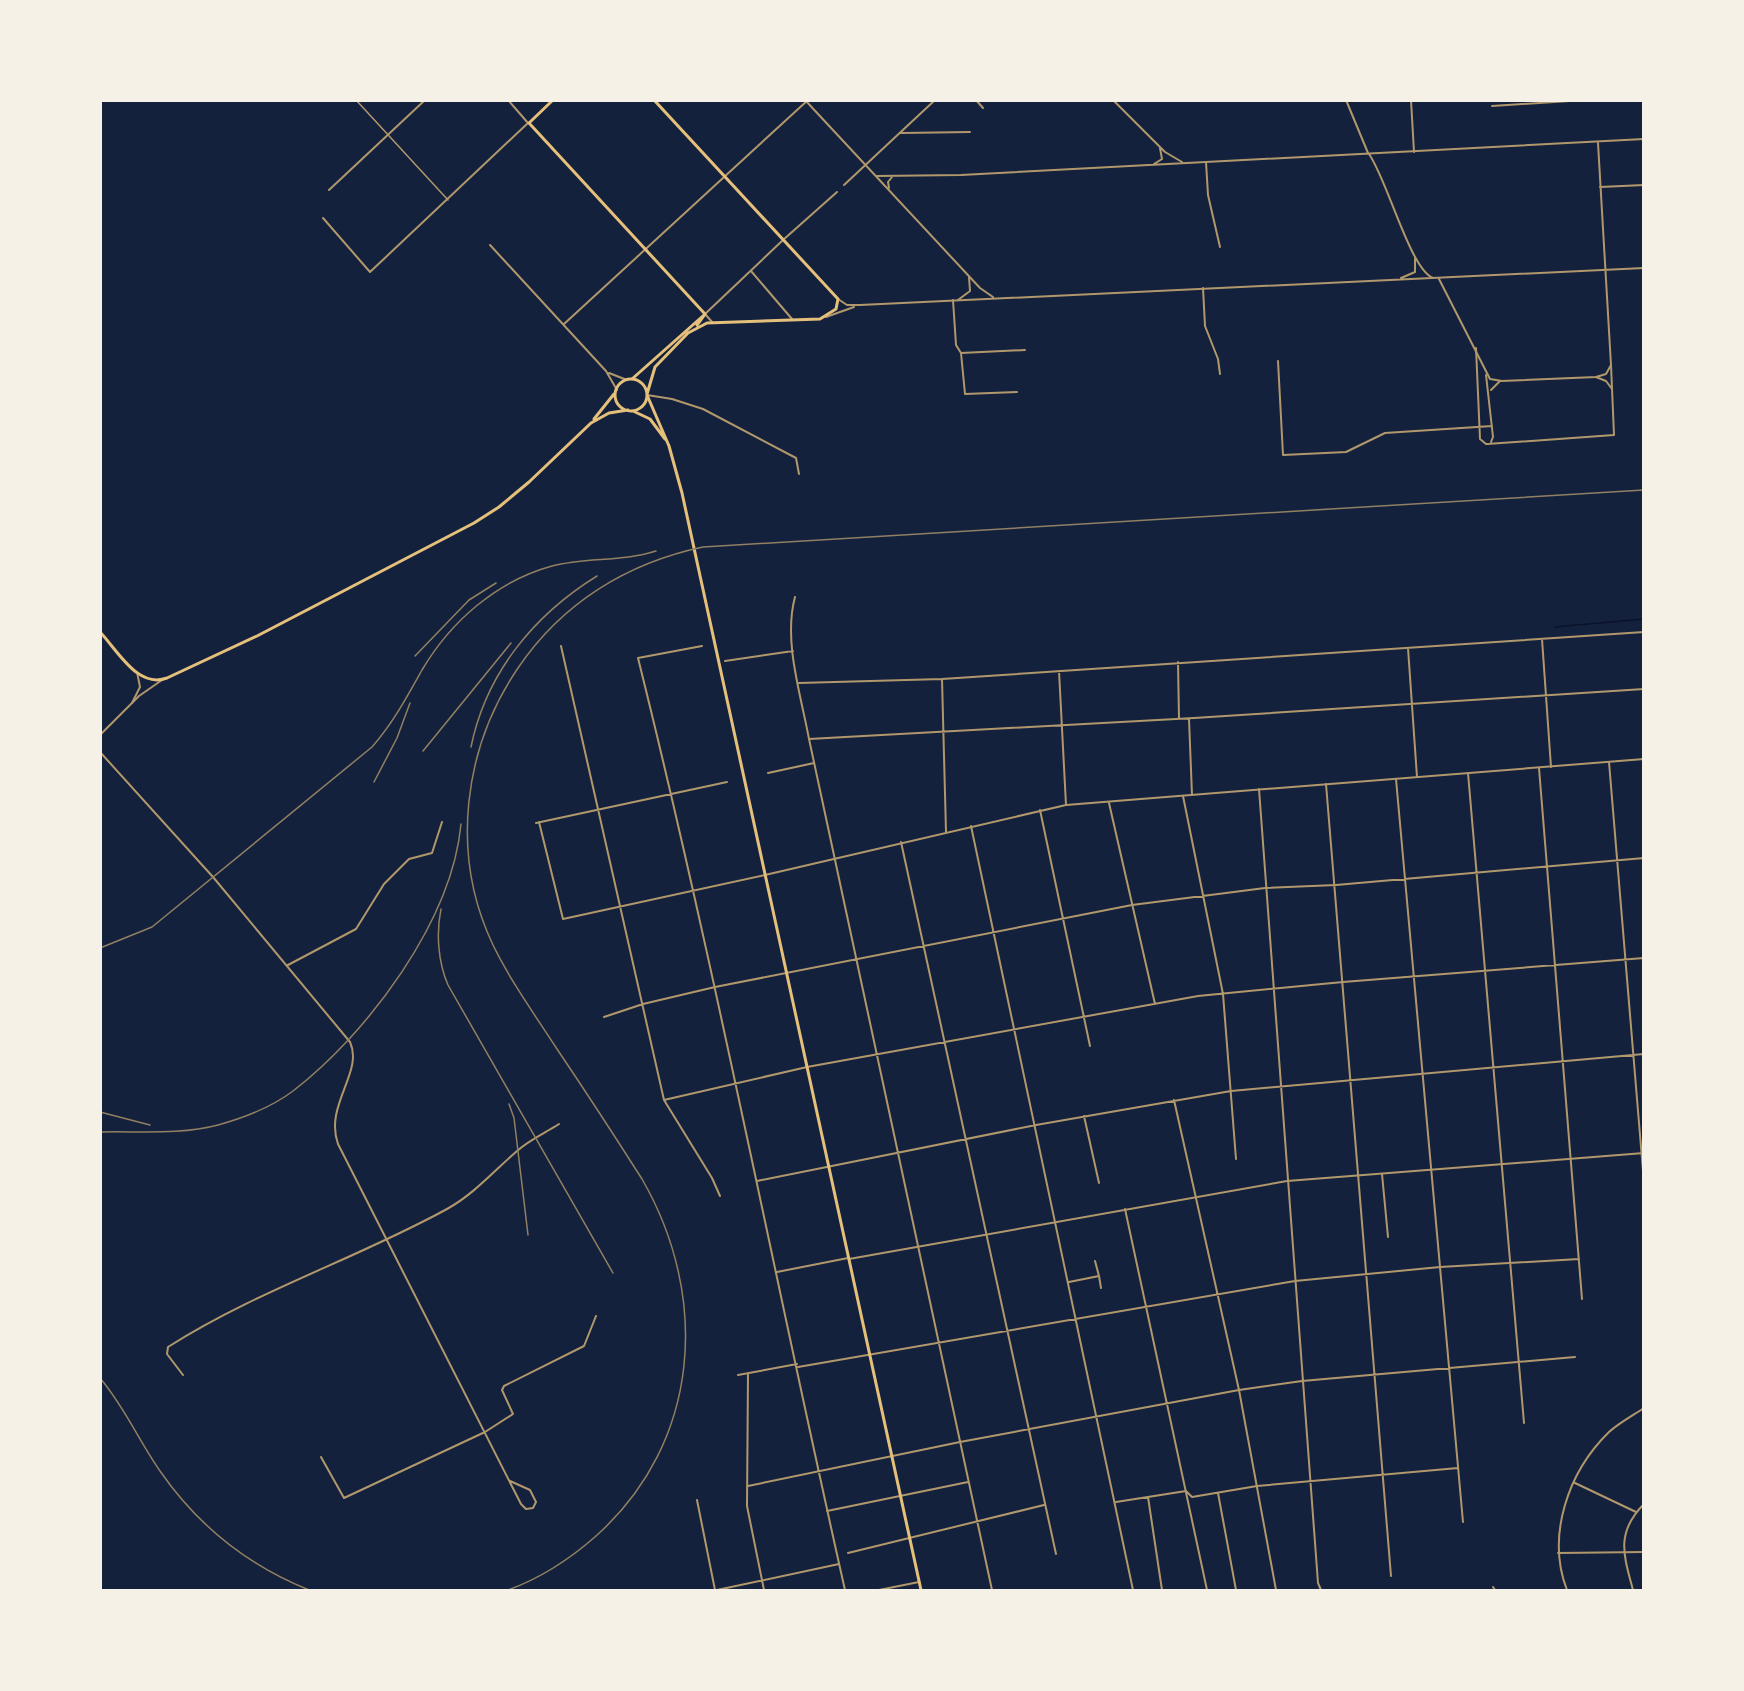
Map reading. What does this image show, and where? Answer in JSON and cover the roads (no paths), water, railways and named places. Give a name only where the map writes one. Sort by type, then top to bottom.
[{"type":"main road","points":[[553,100],[529,123],[705,314]]},
{"type":"main road","points":[[654,100],[838,299],[836,309],[825,318],[794,321],[713,322],[699,326],[688,333]]},
{"type":"main road","points":[[591,423],[609,413],[640,408],[647,395],[655,367],[705,314]]},
{"type":"main road","points":[[100,632],[136,672],[150,681],[167,678],[257,636],[483,518],[529,482],[591,423],[616,390],[651,364],[705,314]]},
{"type":"main road","points":[[629,380],[642,384],[669,446],[686,513],[921,1590]]},
{"type":"main road","points":[[616,390],[618,403],[650,419],[669,446]]},
{"type":"street","points":[[356,100],[448,200]]},
{"type":"street","points":[[329,190],[425,100]]},
{"type":"street","points":[[323,218],[370,272],[529,123],[508,100]]},
{"type":"street","points":[[844,185],[935,100]]},
{"type":"street","points":[[976,100],[983,108]]},
{"type":"street","points":[[1113,100],[1158,145],[1184,163]]},
{"type":"street","points":[[1346,100],[1376,165]]},
{"type":"street","points":[[1411,100],[1414,152]]},
{"type":"street","points":[[1492,106],[1585,100]]},
{"type":"street","points":[[564,324],[807,101],[984,291],[996,298]]},
{"type":"street","points":[[901,133],[970,132]]},
{"type":"street","points":[[877,176],[1381,154],[1644,139]]},
{"type":"street","points":[[1476,348],[1480,441],[1487,444],[1614,435],[1598,142]]},
{"type":"street","points":[[1151,165],[1161,159],[1162,152],[1158,145]]},
{"type":"street","points":[[1381,154],[1374,157],[1376,165],[1414,255],[1429,276],[1438,279],[1476,348],[1486,375],[1490,392],[1493,440],[1487,444]]},
{"type":"street","points":[[1206,162],[1208,195],[1220,247]]},
{"type":"street","points":[[890,190],[888,182],[894,177]]},
{"type":"street","points":[[1600,187],[1644,185]]},
{"type":"street","points":[[713,322],[705,314],[837,192]]},
{"type":"street","points":[[490,244],[609,373],[616,390]]},
{"type":"street","points":[[1395,280],[1415,272],[1414,255]]},
{"type":"street","points":[[1416,280],[1422,276],[1421,267]]},
{"type":"street","points":[[838,299],[847,304],[860,305],[1644,268]]},
{"type":"street","points":[[752,271],[794,321]]},
{"type":"street","points":[[954,300],[964,298],[970,291],[971,282],[966,272]]},
{"type":"street","points":[[1203,288],[1205,326],[1218,359],[1220,374]]},
{"type":"street","points":[[954,300],[956,345],[961,353],[963,390],[966,395],[1017,392]]},
{"type":"street","points":[[825,318],[860,305]]},
{"type":"street","points":[[713,307],[710,314],[713,322]]},
{"type":"street","points":[[961,353],[1025,350]]},
{"type":"street","points":[[1278,361],[1283,455],[1346,452],[1385,433],[1492,426]]},
{"type":"street","points":[[1486,375],[1494,381],[1596,377],[1606,374],[1611,365]]},
{"type":"street","points":[[609,373],[629,380]]},
{"type":"street","points":[[1596,377],[1606,381],[1613,392]]},
{"type":"street","points":[[1490,392],[1495,384],[1502,381]]},
{"type":"street","points":[[647,395],[672,399],[703,409],[796,458],[799,474]]},
{"type":"street","points":[[795,597],[792,616],[794,651],[814,763],[992,1590],[1002,1590]]},
{"type":"street","points":[[799,683],[942,679],[1644,632]]},
{"type":"street","points":[[1542,639],[1551,766]]},
{"type":"street","points":[[702,645],[638,658],[672,794],[715,987],[797,1366],[817,1471],[845,1590]]},
{"type":"street","points":[[561,646],[664,1100],[712,1178],[720,1196]]},
{"type":"street","points":[[1408,648],[1417,777]]},
{"type":"street","points":[[725,661],[794,651]]},
{"type":"street","points":[[1178,662],[1179,719]]},
{"type":"street","points":[[1059,671],[1066,806]]},
{"type":"street","points":[[132,702],[140,687],[136,672]]},
{"type":"street","points":[[100,735],[132,702],[152,686],[167,678]]},
{"type":"street","points":[[942,679],[946,832]]},
{"type":"street","points":[[809,739],[1179,719],[1644,689]]},
{"type":"street","points":[[1189,718],[1192,795]]},
{"type":"street","points":[[100,752],[288,965],[352,1047],[353,1059],[334,1116],[334,1131],[338,1144],[510,1481],[524,1508],[533,1508],[536,1502],[530,1491],[510,1481]]},
{"type":"street","points":[[726,782],[538,822],[563,919],[1066,806],[1644,759]]},
{"type":"street","points":[[1609,762],[1644,1183]]},
{"type":"street","points":[[768,773],[814,763]]},
{"type":"street","points":[[1539,768],[1582,1299]]},
{"type":"street","points":[[1468,773],[1524,1423]]},
{"type":"street","points":[[1396,779],[1463,1522]]},
{"type":"street","points":[[1326,784],[1391,1576]]},
{"type":"street","points":[[1258,789],[1302,1381],[1318,1583],[1321,1590]]},
{"type":"street","points":[[1183,796],[1223,994],[1236,1159]]},
{"type":"street","points":[[1109,803],[1155,1004]]},
{"type":"street","points":[[1040,810],[1090,1046]]},
{"type":"street","points":[[288,965],[356,929],[381,888],[409,859],[432,853],[442,822]]},
{"type":"street","points":[[971,826],[1133,1590]]},
{"type":"street","points":[[901,842],[1056,1554]]},
{"type":"street","points":[[604,1017],[643,1004],[715,987],[1132,905],[1264,888],[1336,885],[1644,858]]},
{"type":"street","points":[[664,1100],[807,1067],[1155,1004],[1223,994],[1644,958]]},
{"type":"street","points":[[757,1181],[967,1138],[1231,1091],[1280,1084],[1644,1054]]},
{"type":"street","points":[[1174,1100],[1239,1390],[1276,1590]]},
{"type":"street","points":[[1084,1116],[1099,1183]]},
{"type":"street","points":[[183,1375],[167,1354],[168,1347],[209,1322],[387,1240],[449,1208],[485,1182],[518,1149],[559,1125]]},
{"type":"street","points":[[777,1272],[1287,1181],[1642,1153]]},
{"type":"street","points":[[1383,1174],[1388,1237]]},
{"type":"street","points":[[1125,1209],[1207,1590]]},
{"type":"street","points":[[738,1375],[870,1356],[1295,1281],[1440,1267],[1578,1259]]},
{"type":"street","points":[[1095,1261],[1101,1288]]},
{"type":"street","points":[[1069,1282],[1099,1276]]},
{"type":"street","points":[[321,1457],[344,1498],[485,1432],[513,1414],[502,1390],[504,1386],[584,1346],[597,1316]]},
{"type":"street","points":[[748,1486],[960,1442],[1239,1390],[1302,1381],[1575,1357]]},
{"type":"street","points":[[748,1373],[747,1506],[764,1590]]},
{"type":"street","points":[[1567,1590],[1558,1553],[1561,1520],[1575,1483],[1599,1443],[1611,1430],[1644,1408]]},
{"type":"street","points":[[1186,1491],[1192,1497],[1257,1486],[1458,1468]]},
{"type":"street","points":[[827,1512],[969,1482]]},
{"type":"street","points":[[1575,1483],[1636,1512]]},
{"type":"street","points":[[1116,1502],[1186,1491]]},
{"type":"street","points":[[1218,1493],[1236,1590]]},
{"type":"street","points":[[1148,1497],[1162,1590]]},
{"type":"street","points":[[697,1500],[716,1590],[839,1564]]},
{"type":"street","points":[[1634,1590],[1623,1552],[1624,1538],[1636,1512],[1644,1504]]},
{"type":"street","points":[[848,1552],[1045,1505]]},
{"type":"street","points":[[1558,1553],[1644,1552]]},
{"type":"street","points":[[879,1590],[919,1582]]},
{"type":"waterway","points":[[1555,627],[1644,619]]},
{"type":"railway","points":[[508,1590],[543,1574],[576,1552],[596,1536],[631,1499],[657,1457],[675,1413],[684,1366],[685,1319],[678,1271],[664,1224],[642,1179],[523,998],[500,959],[479,911],[471,875],[468,839],[469,803],[475,768],[485,733],[499,699],[518,668],[555,624],[598,589],[623,575],[675,554],[703,547],[1644,490]]},
{"type":"railway","points":[[100,948],[152,927],[372,747],[393,719],[434,652],[447,635],[477,605],[513,582],[552,566],[578,561],[630,557],[656,551]]},
{"type":"railway","points":[[471,747],[488,695],[516,648],[553,609],[597,576]]},
{"type":"railway","points":[[415,656],[469,600],[496,583]]},
{"type":"railway","points":[[423,751],[511,643]]},
{"type":"railway","points":[[374,782],[397,738],[410,703]]},
{"type":"railway","points":[[100,1132],[175,1131],[204,1128],[267,1107],[293,1091],[350,1038],[377,1007],[402,972],[424,936],[442,898],[454,861],[461,824]]},
{"type":"railway","points":[[441,909],[439,947],[448,985],[613,1273]]},
{"type":"railway","points":[[509,1104],[514,1118],[528,1235]]},
{"type":"railway","points":[[100,1112],[150,1125]]},
{"type":"railway","points":[[100,1378],[117,1400],[160,1471],[207,1526],[265,1569],[309,1590]]}]
